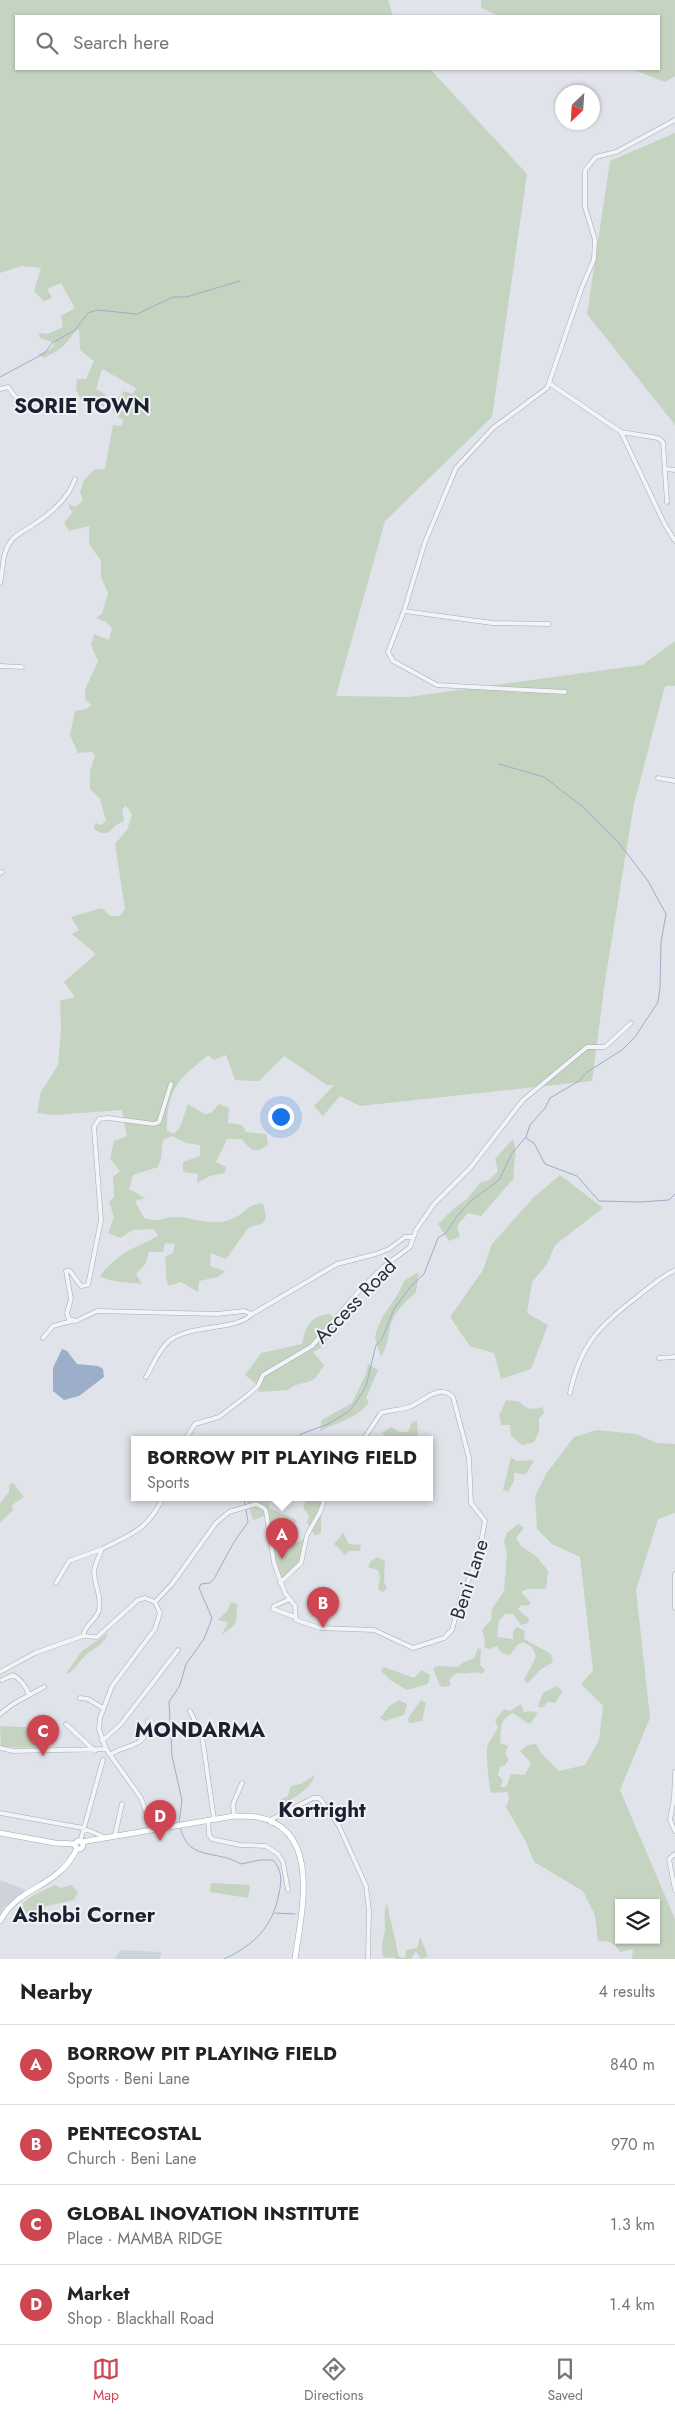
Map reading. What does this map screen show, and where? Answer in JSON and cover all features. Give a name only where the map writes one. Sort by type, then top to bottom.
[{"type":"main road","points":[[0,1833],[56,1844],[78,1844],[115,1835],[211,1819],[234,1816],[257,1817],[271,1823],[287,1834],[296,1847],[302,1862],[304,1887],[295,1959]]},
{"type":"main road","points":[[0,1921],[8,1907],[59,1874],[78,1844]]},
{"type":"street","points":[[565,692],[437,685],[393,661],[388,652],[404,611],[425,542],[456,468],[493,428],[547,388],[582,287],[594,259],[595,240],[585,207],[585,170],[596,157],[616,152],[675,120]]},
{"type":"street","points":[[549,383],[621,432],[661,440],[666,469],[667,502]]},
{"type":"street","points":[[0,389],[8,387],[17,399]]},
{"type":"street","points":[[621,432],[664,523],[675,541]]},
{"type":"street","points":[[666,469],[675,470]]},
{"type":"street","points":[[0,582],[3,558],[11,540],[45,517],[63,499],[72,486],[74,479]]},
{"type":"street","points":[[404,611],[492,623],[548,624]]},
{"type":"street","points":[[0,666],[22,667]]},
{"type":"street","points":[[658,778],[675,780]]},
{"type":"street","points":[[412,1237],[434,1204],[471,1167],[524,1100],[587,1047],[605,1047],[631,1023]]},
{"type":"street","points":[[72,1322],[67,1316],[71,1299],[66,1271],[70,1271],[81,1286],[88,1285],[101,1220],[94,1127],[99,1119],[108,1118],[154,1124],[159,1122],[171,1084]]},
{"type":"street","name":"Access Road","points":[[146,1377],[163,1348],[170,1340],[205,1328],[244,1320],[337,1264],[376,1254],[389,1249],[406,1237],[412,1237],[410,1247],[383,1267],[358,1292],[312,1346],[263,1375],[258,1386],[219,1417],[195,1424],[188,1436]]},
{"type":"street","points":[[570,1393],[577,1366],[591,1340],[617,1310],[675,1270]]},
{"type":"street","points":[[43,1338],[53,1326],[72,1322],[97,1311],[217,1314],[244,1311],[252,1314]]},
{"type":"street","points":[[659,1358],[675,1357]]},
{"type":"street","name":"Beni Lane","points":[[290,1599],[274,1606],[273,1609],[282,1614],[295,1617],[301,1623],[320,1628],[374,1630],[409,1648],[425,1645],[444,1638],[453,1627],[460,1600],[474,1570],[485,1518],[470,1500],[469,1458],[453,1397],[446,1392],[436,1393],[426,1396],[409,1407],[380,1413],[366,1436]]},
{"type":"street","points":[[56,1583],[69,1560],[102,1549],[144,1527],[161,1501]]},
{"type":"street","points":[[280,1582],[301,1563],[307,1536],[324,1501]]},
{"type":"street","points":[[155,1602],[172,1584],[216,1523],[229,1512],[241,1507],[261,1506],[266,1511],[274,1563],[280,1582],[295,1606],[295,1617]]},
{"type":"street","points":[[83,1636],[84,1630],[96,1617],[99,1610],[100,1595],[94,1571],[102,1549]]},
{"type":"street","points":[[675,1574],[675,1608]]},
{"type":"street","points":[[0,1672],[23,1658],[61,1642],[83,1636],[97,1637],[138,1600],[145,1598],[155,1602],[160,1613],[159,1622],[118,1677],[103,1708],[99,1729],[106,1749],[139,1793],[152,1829]]},
{"type":"street","points":[[102,1740],[121,1724],[178,1650]]},
{"type":"street","points":[[2,1680],[14,1674],[23,1681],[29,1695]]},
{"type":"street","points":[[0,1714],[29,1695],[44,1688]]},
{"type":"street","points":[[80,1698],[88,1699],[103,1708]]},
{"type":"street","points":[[190,1711],[202,1736],[211,1819],[209,1835],[212,1839],[240,1846],[266,1846],[278,1854],[283,1862],[288,1890]]},
{"type":"street","points":[[111,1754],[142,1741],[148,1733],[148,1721]]},
{"type":"street","points":[[66,1724],[95,1751]]},
{"type":"street","points":[[0,1748],[13,1751],[95,1751],[106,1749]]},
{"type":"street","points":[[78,1844],[103,1760]]},
{"type":"street","points":[[675,1772],[674,1798],[670,1820],[675,1831]]},
{"type":"street","points":[[234,1816],[233,1804],[242,1783]]},
{"type":"street","points":[[271,1823],[272,1819],[313,1798],[319,1798],[322,1801],[338,1826],[366,1886],[369,1910],[368,1959]]},
{"type":"street","points":[[115,1835],[122,1804]]},
{"type":"street","points":[[0,1813],[83,1828],[105,1838]]},
{"type":"street","points":[[675,1854],[669,1859],[675,1890]]},
{"type":"shaded area","points":[[0,1880],[26,1890],[4,1907],[0,1914]]},
{"type":"shaded area","points":[[121,1950],[161,1952],[160,1959],[114,1959]]},
{"type":"green space","points":[[0,0],[388,0],[393,15],[15,15],[15,70],[431,70],[527,174],[492,417],[385,521],[336,696],[408,697],[642,665],[675,641],[675,686],[665,686],[634,804],[605,981],[592,1081],[360,1106],[340,1096],[323,1116],[314,1106],[334,1085],[327,1085],[284,1056],[259,1081],[235,1080],[226,1055],[214,1060],[208,1055],[181,1079],[176,1087],[169,1105],[167,1131],[174,1134],[180,1127],[188,1104],[205,1114],[211,1113],[219,1104],[229,1108],[228,1123],[242,1125],[246,1132],[266,1134],[268,1145],[259,1150],[252,1150],[241,1139],[227,1139],[216,1162],[226,1167],[225,1173],[210,1176],[197,1183],[198,1174],[183,1172],[183,1162],[200,1156],[200,1145],[186,1143],[172,1136],[163,1140],[158,1167],[133,1175],[129,1189],[145,1198],[135,1201],[144,1218],[154,1220],[182,1217],[205,1222],[220,1222],[240,1215],[253,1205],[263,1203],[266,1217],[263,1223],[248,1228],[226,1259],[211,1253],[210,1266],[225,1271],[218,1277],[199,1281],[198,1292],[181,1282],[169,1286],[165,1257],[173,1253],[175,1244],[165,1243],[163,1252],[149,1252],[146,1263],[136,1274],[142,1284],[115,1281],[100,1276],[120,1256],[158,1236],[154,1229],[133,1230],[120,1238],[108,1233],[114,1217],[109,1202],[114,1197],[113,1177],[120,1171],[110,1159],[114,1141],[127,1136],[122,1110],[54,1115],[37,1113],[41,1092],[58,1065],[61,1030],[60,1001],[75,997],[64,982],[96,954],[72,934],[79,930],[71,917],[102,908],[110,916],[120,916],[125,909],[115,844],[127,830],[132,815],[125,806],[122,810],[124,821],[116,825],[108,833],[101,833],[94,829],[95,823],[101,825],[106,821],[100,799],[90,789],[90,771],[95,756],[92,752],[78,753],[70,735],[75,711],[86,709],[91,705],[85,699],[85,690],[98,661],[91,645],[94,634],[109,640],[112,628],[106,622],[96,618],[102,614],[108,593],[101,577],[101,561],[89,544],[89,526],[69,531],[64,523],[73,512],[69,508],[69,504],[75,507],[83,501],[80,492],[84,480],[94,470],[105,469],[113,425],[121,426],[123,420],[114,414],[112,407],[124,391],[133,394],[136,388],[102,369],[96,389],[105,394],[104,407],[86,397],[82,401],[76,390],[77,379],[86,379],[94,361],[80,350],[79,329],[55,352],[44,358],[38,354],[51,349],[55,343],[40,338],[39,333],[48,334],[63,327],[61,316],[75,308],[61,283],[47,289],[52,298],[44,301],[34,291],[41,268],[21,266],[0,273]]},
{"type":"green space","points":[[481,0],[675,0],[675,76],[665,82],[635,70],[660,70],[660,15],[498,15],[481,8]]},
{"type":"green space","points":[[675,133],[675,425],[587,314],[610,161]]},
{"type":"green space","points":[[513,1139],[515,1150],[514,1178],[481,1216],[468,1213],[457,1226],[460,1237],[449,1241],[438,1224],[453,1209],[466,1200],[481,1182],[488,1181],[498,1171],[495,1159]]},
{"type":"green space","points":[[560,1175],[603,1208],[555,1245],[547,1264],[532,1282],[527,1313],[548,1325],[531,1369],[501,1379],[494,1353],[470,1346],[450,1317],[483,1270],[492,1244],[534,1197]]},
{"type":"green space","points":[[419,1272],[416,1292],[404,1303],[394,1317],[381,1357],[375,1339],[383,1316],[405,1280]]},
{"type":"green space","points":[[329,1314],[339,1321],[321,1348],[313,1352],[324,1365],[315,1378],[311,1381],[295,1385],[288,1390],[259,1392],[256,1384],[245,1375],[261,1353],[302,1344],[310,1323],[317,1317]]},
{"type":"green space","points":[[368,1364],[378,1370],[366,1398],[369,1402],[347,1420],[320,1431],[322,1420],[352,1403],[366,1374]]},
{"type":"green space","points":[[506,1400],[520,1402],[530,1409],[543,1407],[544,1413],[539,1419],[539,1431],[534,1442],[522,1445],[511,1436],[510,1425],[502,1425],[499,1416]]},
{"type":"green space","points":[[417,1421],[418,1436],[386,1436],[382,1433],[391,1427],[400,1432],[408,1432],[412,1422]]},
{"type":"green space","points":[[597,1430],[636,1434],[657,1443],[675,1444],[675,1513],[658,1519],[636,1590],[650,1718],[620,1790],[675,1919],[675,1959],[632,1959],[633,1949],[620,1952],[611,1943],[598,1941],[595,1915],[583,1891],[534,1862],[525,1840],[506,1807],[509,1800],[508,1792],[491,1793],[487,1748],[498,1727],[495,1720],[504,1709],[510,1711],[521,1704],[524,1712],[532,1711],[538,1713],[531,1723],[527,1723],[513,1713],[504,1719],[500,1743],[508,1746],[505,1754],[509,1759],[505,1765],[500,1767],[498,1775],[503,1780],[500,1787],[506,1787],[511,1774],[525,1775],[531,1763],[520,1751],[528,1745],[536,1744],[541,1753],[559,1771],[585,1765],[599,1740],[603,1706],[581,1684],[593,1671],[580,1557],[552,1544],[537,1529],[535,1496],[546,1474],[574,1437]]},
{"type":"green space","points":[[511,1457],[516,1461],[534,1460],[526,1474],[514,1473],[514,1481],[508,1492],[503,1490]]},
{"type":"green space","points":[[13,1483],[24,1497],[12,1505],[13,1510],[0,1523],[0,1503],[9,1492],[9,1485]]},
{"type":"green space","points":[[247,1501],[269,1501],[270,1508],[297,1521],[271,1542],[267,1515],[253,1520]]},
{"type":"green space","points":[[306,1501],[321,1501],[321,1533],[315,1536],[307,1522],[309,1517],[303,1507]]},
{"type":"green space","points":[[518,1524],[524,1528],[516,1538],[521,1546],[536,1556],[548,1571],[546,1589],[527,1589],[521,1592],[531,1603],[528,1606],[521,1605],[518,1609],[529,1619],[528,1623],[521,1625],[513,1614],[505,1614],[499,1621],[497,1637],[513,1639],[513,1631],[517,1627],[525,1631],[524,1639],[551,1654],[553,1662],[540,1670],[528,1683],[524,1680],[536,1656],[532,1647],[523,1642],[517,1645],[510,1655],[502,1653],[497,1646],[489,1649],[484,1647],[485,1640],[482,1630],[491,1620],[492,1609],[504,1591],[507,1554],[504,1541],[507,1533]]},
{"type":"green space","points":[[343,1533],[349,1544],[361,1545],[360,1551],[350,1551],[345,1555],[334,1544]]},
{"type":"green space","points":[[304,1539],[306,1540],[301,1563],[280,1583],[272,1546],[276,1544],[291,1546]]},
{"type":"green space","points":[[377,1557],[385,1561],[384,1582],[387,1589],[382,1592],[378,1589],[380,1578],[378,1570],[368,1567],[371,1561]]},
{"type":"green space","points":[[231,1602],[237,1604],[237,1615],[234,1625],[222,1634],[228,1622],[218,1620],[228,1610]]},
{"type":"green space","points":[[108,1633],[102,1643],[85,1655],[68,1674],[67,1672],[82,1651]]},
{"type":"green space","points":[[478,1648],[481,1649],[480,1665],[485,1670],[482,1674],[476,1672],[456,1673],[449,1680],[451,1685],[440,1686],[433,1668],[437,1666],[458,1667],[474,1658]]},
{"type":"green space","points":[[384,1667],[414,1678],[421,1670],[430,1675],[428,1684],[407,1690],[390,1680],[381,1671]]},
{"type":"green space","points":[[556,1686],[563,1691],[555,1703],[548,1702],[542,1708],[538,1706],[543,1693]]},
{"type":"green space","points":[[399,1700],[407,1704],[404,1715],[385,1721],[380,1718],[389,1706]]},
{"type":"green space","points":[[421,1700],[426,1703],[422,1721],[409,1723],[408,1718]]},
{"type":"green space","points":[[0,1726],[43,1728],[46,1735],[53,1737],[52,1741],[45,1748],[1,1747]]},
{"type":"green space","points":[[315,1775],[310,1784],[298,1795],[285,1803],[281,1799],[288,1796],[291,1786],[301,1784]]},
{"type":"green space","points":[[211,1883],[250,1885],[248,1898],[210,1892]]},
{"type":"green space","points":[[55,1885],[61,1888],[71,1885],[78,1892],[74,1900],[47,1906],[28,1914],[23,1911],[23,1903],[32,1896]]},
{"type":"green space","points":[[387,1904],[399,1957],[405,1958],[406,1950],[417,1948],[420,1937],[428,1956],[421,1959],[416,1951],[411,1959],[384,1958],[382,1946]]},
{"type":"water","points":[[62,1349],[67,1351],[77,1364],[98,1366],[103,1369],[104,1377],[79,1396],[64,1400],[53,1391],[53,1368]]},
{"type":"waterway","points":[[0,377],[45,353],[52,343],[75,330],[88,313],[97,310],[137,314],[173,297],[186,297],[240,281]]},
{"type":"waterway","points":[[300,1436],[328,1424],[348,1412],[355,1404],[366,1386],[376,1345],[382,1339],[394,1309],[411,1286],[424,1274],[438,1238],[446,1233],[457,1216],[471,1201],[499,1180],[512,1153],[526,1137],[530,1125],[545,1108],[550,1098],[579,1081],[587,1072],[622,1050],[635,1037],[658,1002],[661,942],[666,914],[648,881],[619,843],[583,807],[544,777],[499,764]]},
{"type":"waterway","points":[[526,1138],[534,1143],[545,1164],[577,1176],[599,1201],[640,1202],[669,1200],[675,1194]]},
{"type":"waterway","points":[[179,1823],[182,1800],[172,1756],[169,1702],[180,1685],[186,1664],[204,1639],[212,1618],[199,1588],[201,1584],[210,1583],[215,1577],[234,1542],[248,1522],[244,1501]]},
{"type":"waterway","points":[[180,1826],[189,1845],[196,1850],[241,1864],[260,1860],[273,1860],[280,1872],[281,1884],[276,1905],[267,1925],[253,1941],[235,1954],[224,1959]]},
{"type":"waterway","points":[[275,1913],[295,1914]]},
{"type":"place","name":"BORROW PIT PLAYING FIELD","points":[[282,1559]]},
{"type":"place","name":"PENTECOSTAL","points":[[323,1628]]},
{"type":"place","name":"GLOBAL INOVATION INSTITUTE","points":[[43,1756]]},
{"type":"place","name":"Market","points":[[160,1841]]},
{"type":"district","name":"SORIE TOWN","points":[[82,406]]},
{"type":"district","name":"MONDARMA","points":[[200,1730]]},
{"type":"district","name":"Kortright","points":[[322,1810]]},
{"type":"district","name":"Ashobi Corner","points":[[84,1915]]}]
